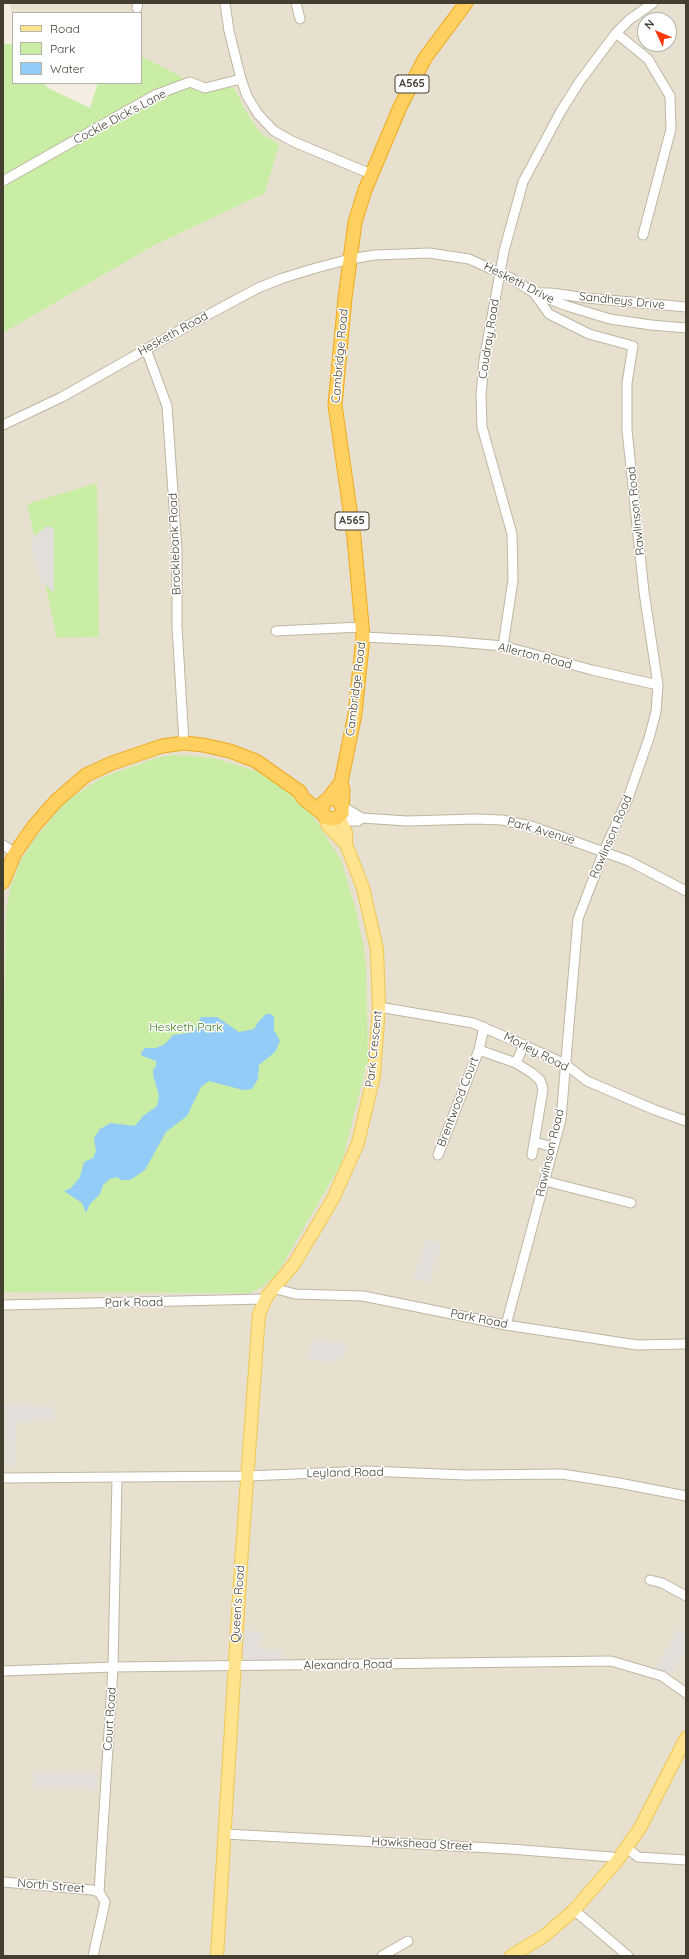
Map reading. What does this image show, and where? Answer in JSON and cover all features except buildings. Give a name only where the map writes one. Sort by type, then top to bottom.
[{"type":"highway","name":"Cambridge Road","points":[[341,811],[343,790],[341,782],[355,714],[362,632],[354,538],[335,405],[355,222],[371,174],[400,107],[425,58],[466,3]]},
{"type":"highway","name":"Park Crescent","points":[[4,878],[15,853],[34,826],[56,801],[86,775],[138,753],[162,746],[184,743],[203,745],[230,751],[256,761],[300,792],[303,798],[324,815]]},
{"type":"highway","name":"Cambridge Road","points":[[327,800],[341,782]]},
{"type":"highway","name":"Park Crescent","points":[[300,792],[306,792],[327,800]]},
{"type":"highway","points":[[324,815],[331,820],[341,811],[336,799],[327,800]]},
{"type":"highway","name":"A565","points":[[324,815],[322,805],[327,800]]},
{"type":"main road","name":"Park Crescent","points":[[294,1264],[333,1199],[358,1143],[374,1075],[379,1007],[377,949],[363,888],[346,844],[346,833],[341,811]]},
{"type":"main road","name":"Park Crescent","points":[[324,815],[328,826],[346,844]]},
{"type":"main road","name":"Queen's Road","points":[[217,1956],[234,1666],[258,1323],[261,1307],[265,1299],[294,1264]]},
{"type":"main road","points":[[517,1954],[544,1936],[574,1910],[617,1861],[640,1828],[686,1738]]},
{"type":"street","points":[[225,3],[229,31],[247,96],[258,114],[274,131],[294,142],[371,174]]},
{"type":"street","name":"Coudray Road","points":[[503,646],[513,580],[512,534],[482,428],[481,396],[484,360],[498,290],[499,272],[512,216],[523,182],[560,111],[580,81],[616,33],[629,20],[653,3]]},
{"type":"street","points":[[616,33],[648,58],[670,96],[671,129],[643,235]]},
{"type":"street","name":"Cockle Dick's Lane","points":[[3,181],[155,95],[190,82],[205,88],[242,79]]},
{"type":"street","name":"Hesketh Drive","points":[[350,259],[383,254],[429,253],[469,259],[499,272],[534,293],[567,306],[610,319],[651,325],[683,327]]},
{"type":"street","name":"Hesketh Road","points":[[3,425],[62,397],[258,288],[283,278],[350,259]]},
{"type":"street","name":"Sandheys Drive","points":[[534,293],[551,293],[587,298],[686,307]]},
{"type":"street","name":"Rawlinson Road","points":[[506,1325],[561,1119],[578,919],[604,851],[628,798],[649,738],[656,712],[658,685],[644,592],[627,430],[627,382],[633,346],[589,334],[549,314],[534,293]]},
{"type":"street","name":"Brocklebank Road","points":[[146,349],[167,406],[177,550],[177,626],[184,743]]},
{"type":"street","name":"Allerton Road","points":[[276,631],[362,632],[503,646],[592,670],[658,685]]},
{"type":"street","name":"Park Avenue","points":[[341,811],[362,818],[406,821],[475,818],[502,820],[531,826],[629,861],[686,891]]},
{"type":"street","points":[[3,846],[15,853]]},
{"type":"street","name":"Morley Road","points":[[379,1007],[473,1023],[484,1027],[565,1064],[587,1081],[655,1110],[686,1121]]},
{"type":"street","name":"Brentwood Court","points":[[438,1155],[479,1050],[484,1027]]},
{"type":"street","points":[[516,1063],[524,1045]]},
{"type":"street","name":"Brentwood Court","points":[[479,1050],[516,1063],[540,1080],[544,1089],[532,1154]]},
{"type":"street","points":[[534,1142],[554,1147]]},
{"type":"street","points":[[545,1181],[631,1203]]},
{"type":"street","name":"Park Road","points":[[273,1288],[295,1294],[363,1296],[506,1325],[637,1345],[686,1344]]},
{"type":"street","name":"Park Road","points":[[3,1305],[265,1299]]},
{"type":"street","name":"Leyland Road","points":[[3,1478],[247,1476],[367,1471],[466,1475],[562,1474],[686,1496]]},
{"type":"street","name":"Court Road","points":[[93,1956],[105,1902],[99,1892],[113,1667],[117,1478]]},
{"type":"street","points":[[650,1580],[662,1583],[686,1596]]},
{"type":"street","name":"Alexandra Road","points":[[3,1671],[113,1667],[611,1661],[662,1676],[686,1693]]},
{"type":"street","name":"Hawkshead Street","points":[[225,1834],[510,1849],[612,1857],[617,1861]]},
{"type":"street","points":[[626,1848],[638,1857],[686,1860]]},
{"type":"street","name":"North Street","points":[[3,1882],[92,1890],[99,1892]]},
{"type":"street","points":[[574,1910],[628,1956]]},
{"type":"street","points":[[382,1956],[408,1941]]},
{"type":"shaded area","points":[[10,3],[686,3],[686,1956],[3,1956],[3,333],[153,246],[265,193],[271,140],[262,134],[246,112],[235,89],[231,87],[202,92],[142,58],[142,12],[12,12]]},
{"type":"shaded area","points":[[48,525],[54,530],[54,593],[40,580],[30,540]]},
{"type":"shaded area","points":[[427,1239],[442,1245],[433,1268],[430,1283],[412,1279]]},
{"type":"shaded area","points":[[311,1339],[347,1343],[345,1356],[339,1356],[338,1363],[308,1360]]},
{"type":"shaded area","points":[[3,1404],[53,1406],[54,1420],[16,1422],[15,1465],[3,1467]]},
{"type":"shaded area","points":[[679,1628],[686,1632],[686,1650],[672,1674],[656,1668]]},
{"type":"shaded area","points":[[244,1631],[262,1631],[260,1645],[263,1649],[284,1651],[282,1661],[250,1660],[242,1654]]},
{"type":"shaded area","points":[[34,1772],[98,1773],[97,1789],[33,1788]]},
{"type":"green space","points":[[3,44],[12,44],[12,84],[45,84],[48,88],[90,108],[98,84],[142,84],[142,57],[180,76],[202,92],[231,87],[235,89],[246,112],[262,134],[279,144],[265,193],[153,246],[3,333]]},
{"type":"green space","points":[[97,483],[99,637],[57,638],[27,504]]},
{"type":"green space","name":"Hesketh Park","points":[[174,755],[213,758],[259,772],[290,792],[311,813],[341,860],[356,910],[363,944],[366,967],[368,1059],[342,1162],[277,1274],[262,1287],[249,1293],[3,1292],[3,1074],[6,912],[11,886],[21,860],[33,841],[65,802],[103,777],[156,758]]},
{"type":"water","points":[[266,1014],[271,1014],[274,1017],[274,1030],[280,1041],[275,1052],[259,1065],[258,1079],[252,1089],[243,1090],[209,1081],[201,1087],[187,1116],[166,1132],[145,1170],[130,1180],[122,1180],[116,1177],[110,1179],[103,1185],[100,1194],[90,1204],[86,1213],[82,1203],[64,1191],[71,1188],[80,1177],[84,1162],[93,1158],[96,1151],[94,1138],[100,1129],[111,1123],[135,1126],[143,1116],[157,1106],[159,1096],[153,1075],[156,1061],[142,1056],[141,1053],[145,1048],[156,1048],[165,1044],[173,1035],[194,1032],[201,1017],[217,1017],[239,1032],[254,1029]]}]
